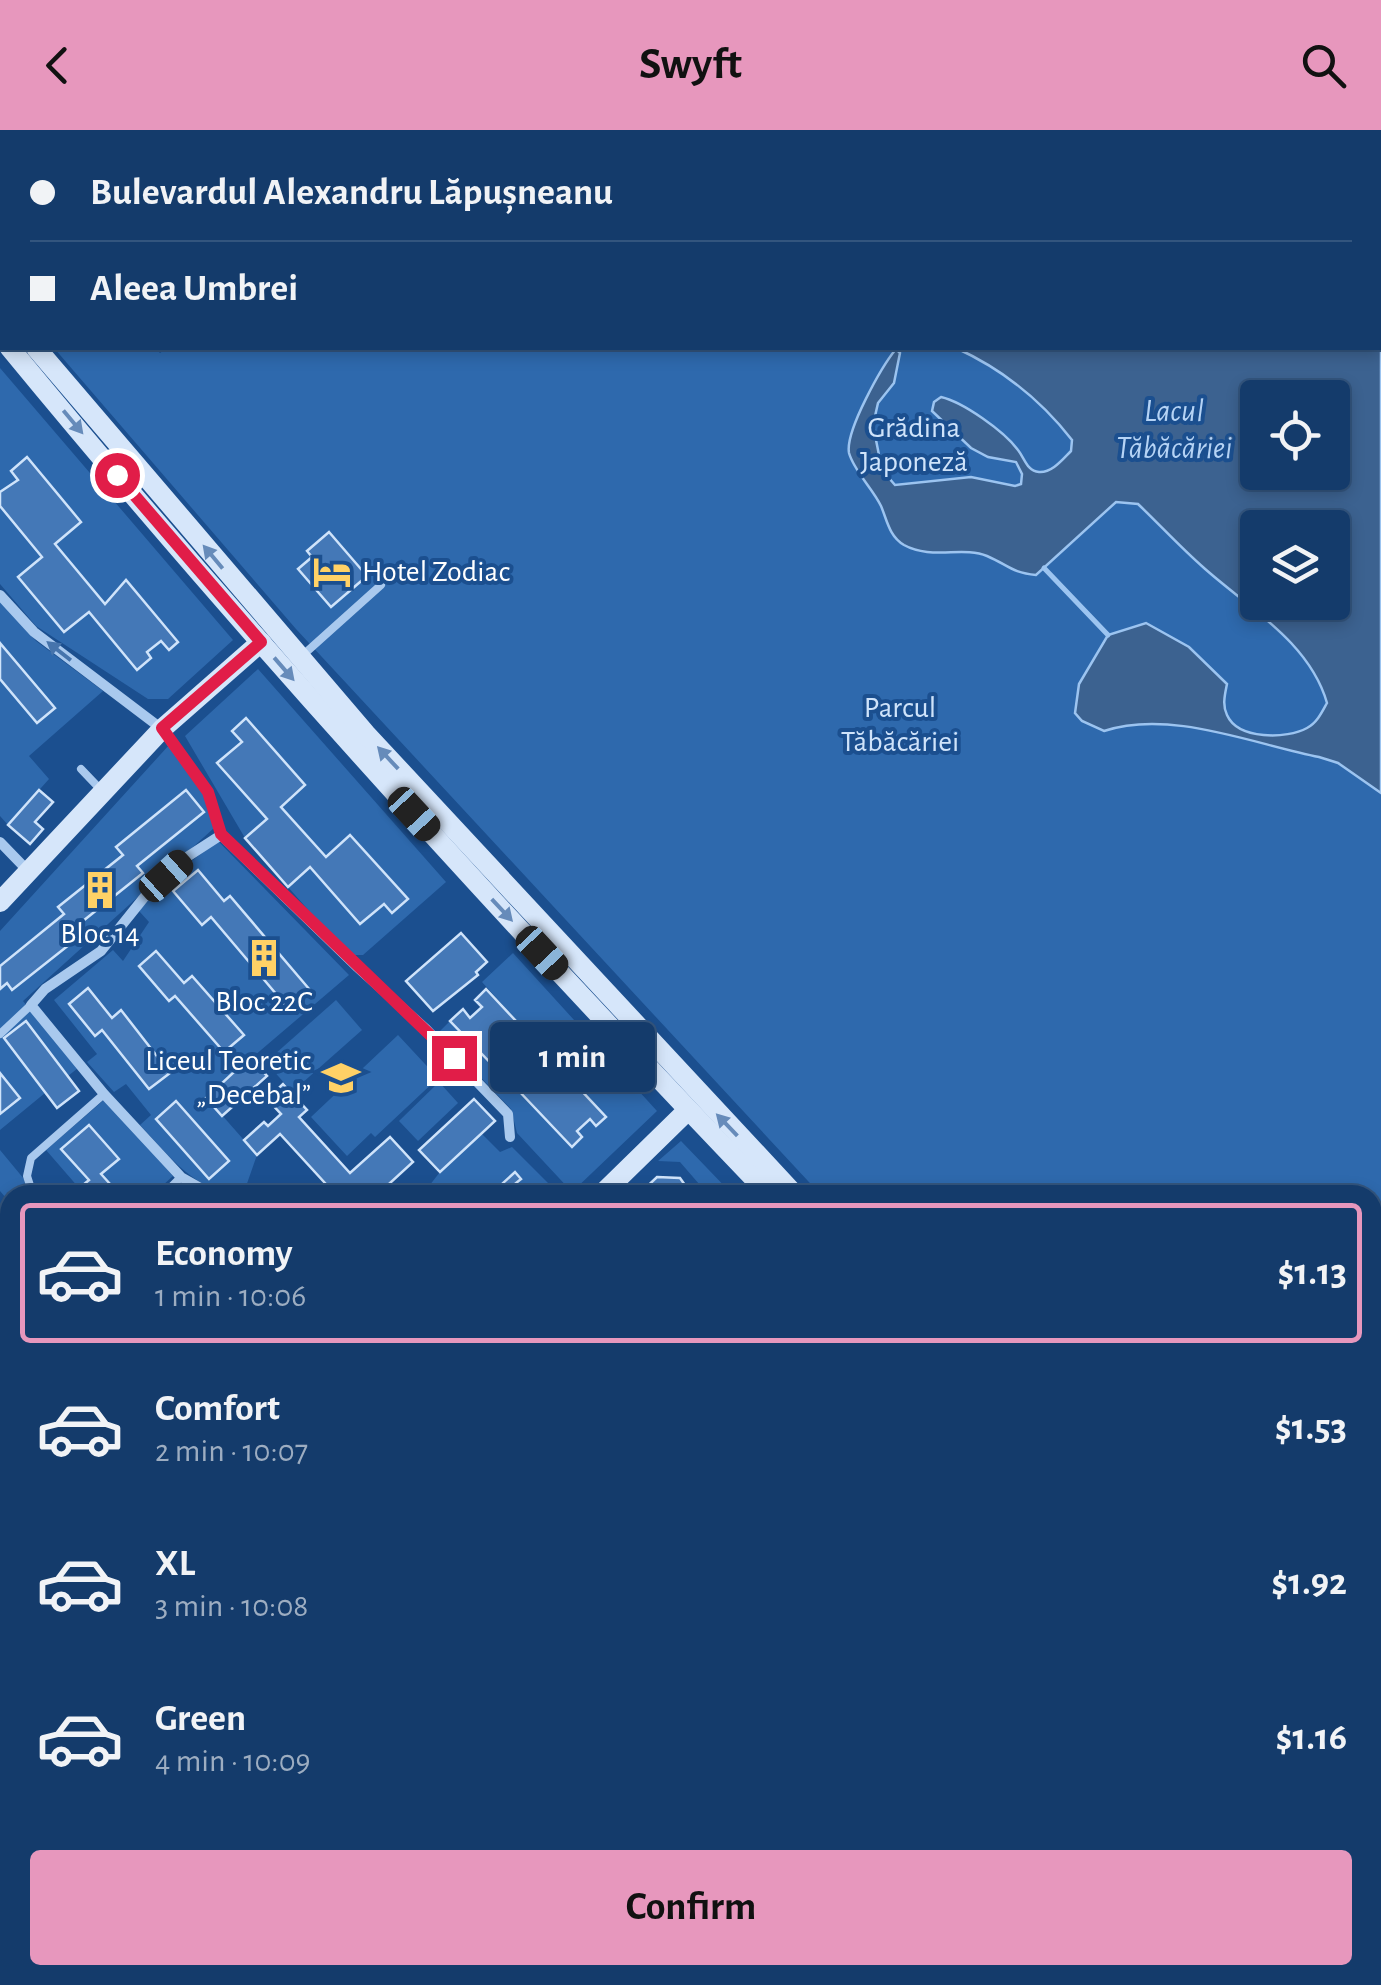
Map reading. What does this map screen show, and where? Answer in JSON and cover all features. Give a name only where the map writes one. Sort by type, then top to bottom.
[{"type":"main road","points":[[12,350],[373,771],[760,1185]]},
{"type":"main road","points":[[38,350],[299,658],[785,1185]]},
{"type":"main road","points":[[0,902],[162,728],[261,642]]},
{"type":"main road","points":[[612,1185],[688,1110]]},
{"type":"street","points":[[0,595],[34,632],[162,728],[208,792],[221,834],[426,1029],[508,1114],[510,1138]]},
{"type":"street","points":[[195,1185],[181,1177],[104,1094],[31,1006],[45,989],[101,951],[146,895],[187,857],[221,834]]},
{"type":"street","points":[[0,842],[29,872]]},
{"type":"lane","points":[[299,658],[380,585]]},
{"type":"lane","points":[[81,769],[103,792]]},
{"type":"lane","points":[[0,1034],[31,1006]]},
{"type":"lane","points":[[30,1185],[27,1176],[31,1158],[104,1094]]},
{"type":"lane","points":[[173,1185],[181,1177]]},
{"type":"green space","name":"Parcul Tăbăcăriei","points":[[56,350],[1381,350],[1381,1185],[812,1185],[296,629]]},
{"type":"green space","points":[[0,368],[233,640],[168,699],[148,699],[36,626],[0,584],[0,506],[42,557],[18,578],[64,632],[89,612],[137,669],[151,659],[147,652],[161,641],[169,650],[178,643],[127,581],[105,604],[55,544],[81,521],[27,458],[11,471],[18,480],[0,492]]},
{"type":"green space","points":[[0,600],[36,641],[103,691],[29,756],[49,779],[8,825],[0,816],[0,679],[37,722],[55,708],[0,643]]},
{"type":"green space","points":[[258,669],[446,882],[363,955],[348,955],[288,887],[310,867],[360,924],[384,904],[393,913],[408,899],[351,835],[326,857],[281,807],[305,785],[246,719],[232,731],[242,742],[218,763],[267,819],[245,838],[185,736]]},
{"type":"green space","points":[[170,744],[203,794],[214,828],[23,1001],[78,1068],[68,1076],[26,1022],[4,1038],[45,1093],[0,1130],[0,989],[7,983],[13,990],[83,933],[78,925],[142,872],[117,847],[123,855],[59,907],[64,914],[0,966],[0,931]]},
{"type":"green space","points":[[219,842],[349,975],[206,1097],[257,1155],[246,1185],[206,1185],[162,1149],[140,1125],[151,1115],[126,1084],[114,1092],[87,1062],[97,1054],[54,1000],[113,950],[123,961],[149,922],[139,911],[187,865]],"holes":[[[198,871],[224,901],[231,897],[309,990],[289,1008],[211,917],[201,924],[174,892]],[[193,977],[243,1035],[225,1052],[175,996],[169,1000]],[[88,989],[112,1018],[121,1011],[170,1072],[150,1089],[102,1030],[94,1036],[69,1004]],[[177,1101],[229,1160],[209,1179],[156,1119]]]},
{"type":"green space","points":[[513,953],[657,1111],[579,1185],[565,1185],[517,1133],[511,1109],[438,1033],[450,1021],[572,1147],[581,1138],[577,1131],[590,1119],[596,1126],[605,1118],[482,982]]},
{"type":"green space","points":[[336,1000],[362,1030],[292,1092],[266,1062]]},
{"type":"green space","points":[[398,1035],[438,1078],[375,1137],[371,1133],[347,1156],[311,1117]]},
{"type":"green space","points":[[439,1082],[458,1103],[418,1141],[399,1121]]},
{"type":"green space","points":[[105,1099],[173,1176],[163,1185],[111,1185],[101,1174],[118,1158],[89,1125],[62,1149],[89,1180],[83,1185],[76,1185],[46,1150]]},
{"type":"green space","points":[[482,1134],[500,1152],[512,1147],[550,1185],[518,1185],[515,1172],[501,1185],[430,1185]]},
{"type":"green space","points":[[681,1141],[723,1185],[700,1185],[680,1162],[658,1161]]},
{"type":"green space","points":[[0,1150],[25,1185],[0,1185]]},
{"type":"water","name":"Lacul Tăbăcăriei","points":[[895,350],[900,353],[894,383],[878,403],[873,425],[882,470],[895,485],[971,477],[1021,484],[1022,474],[1016,462],[988,457],[971,448],[932,411],[934,402],[941,397],[1003,434],[1035,471],[1044,472],[1056,465],[1071,451],[1072,440],[1020,387],[960,350],[1381,350],[1381,793],[1338,763],[1319,757],[1184,726],[1129,725],[1104,731],[1082,721],[1075,713],[1079,684],[1108,635],[1146,623],[1189,647],[1227,684],[1225,711],[1241,729],[1276,735],[1298,732],[1314,723],[1327,703],[1319,682],[1292,644],[1267,620],[1350,620],[1350,510],[1240,510],[1240,597],[1138,504],[1116,502],[1036,575],[978,553],[925,552],[899,541],[849,453],[858,415]]},
{"type":"building","points":[[27,457],[81,522],[55,544],[105,604],[126,580],[178,642],[169,650],[161,641],[147,652],[151,658],[137,670],[89,612],[64,632],[18,577],[42,557],[0,506],[0,492],[18,480],[11,471]]},
{"type":"building","name":"Hotel Zodiac","points":[[329,532],[367,576],[331,607],[298,569],[312,557],[307,551]]},
{"type":"building","points":[[0,643],[55,708],[37,723],[0,679]]},
{"type":"building","points":[[246,718],[305,785],[281,807],[326,857],[350,835],[408,899],[392,913],[384,904],[360,924],[310,867],[288,887],[245,838],[267,819],[217,763],[242,742],[232,731]]},
{"type":"building","points":[[39,790],[53,802],[35,822],[43,829],[30,844],[8,825]]},
{"type":"building","name":"Bloc 14","points":[[186,790],[204,812],[137,866],[143,873],[78,925],[84,933],[12,990],[7,983],[0,989],[0,966],[64,914],[58,907],[123,855],[116,847]]},
{"type":"building","name":"Bloc 22C","points":[[198,870],[224,901],[230,896],[310,990],[288,1008],[211,917],[202,925],[173,891]]},
{"type":"building","points":[[461,933],[487,962],[476,972],[478,975],[433,1011],[406,981]]},
{"type":"building","points":[[156,951],[184,983],[192,976],[244,1035],[224,1052],[175,996],[169,1001],[139,966]]},
{"type":"building","points":[[88,988],[112,1018],[121,1010],[170,1073],[149,1089],[102,1030],[95,1036],[69,1004]]},
{"type":"building","points":[[486,989],[606,1117],[596,1126],[590,1119],[577,1131],[582,1137],[572,1147],[517,1089],[541,1071],[529,1058],[508,1081],[450,1021],[463,1009],[470,1018],[482,1007],[475,1000]]},
{"type":"building","points":[[26,1021],[79,1091],[57,1108],[4,1038]]},
{"type":"building","points":[[250,1057],[267,1076],[222,1116],[206,1098]]},
{"type":"building","points":[[0,1073],[20,1098],[0,1114]]},
{"type":"building","points":[[283,1084],[307,1110],[299,1117],[350,1173],[390,1137],[413,1162],[388,1185],[327,1185],[280,1134],[257,1155],[244,1140],[264,1122],[268,1126],[281,1114],[267,1099]]},
{"type":"building","points":[[474,1099],[495,1121],[440,1172],[419,1150]]},
{"type":"building","points":[[176,1101],[229,1161],[209,1179],[156,1119]]},
{"type":"building","points":[[89,1125],[119,1159],[101,1174],[111,1185],[83,1185],[89,1180],[61,1149]]},
{"type":"building","points":[[515,1172],[521,1179],[518,1185],[501,1185]]},
{"type":"building","points":[[657,1177],[680,1178],[685,1185],[649,1185]]},
{"type":"waterway","points":[[1044,568],[1108,635]]},
{"type":"place","name":"Hotel Zodiac","points":[[332,572]]},
{"type":"place","name":"Bloc 14","points":[[100,890]]},
{"type":"place","name":"Bloc 22C","points":[[264,958]]},
{"type":"place","name":"Liceul Teoretic „Decebal”","points":[[341,1078]]},
{"type":"route","points":[[117,475],[261,642],[162,728],[208,792],[221,834],[454,1058]]},
{"type":"park label","name":"Grădina Japoneză","points":[[914,445]]}]
